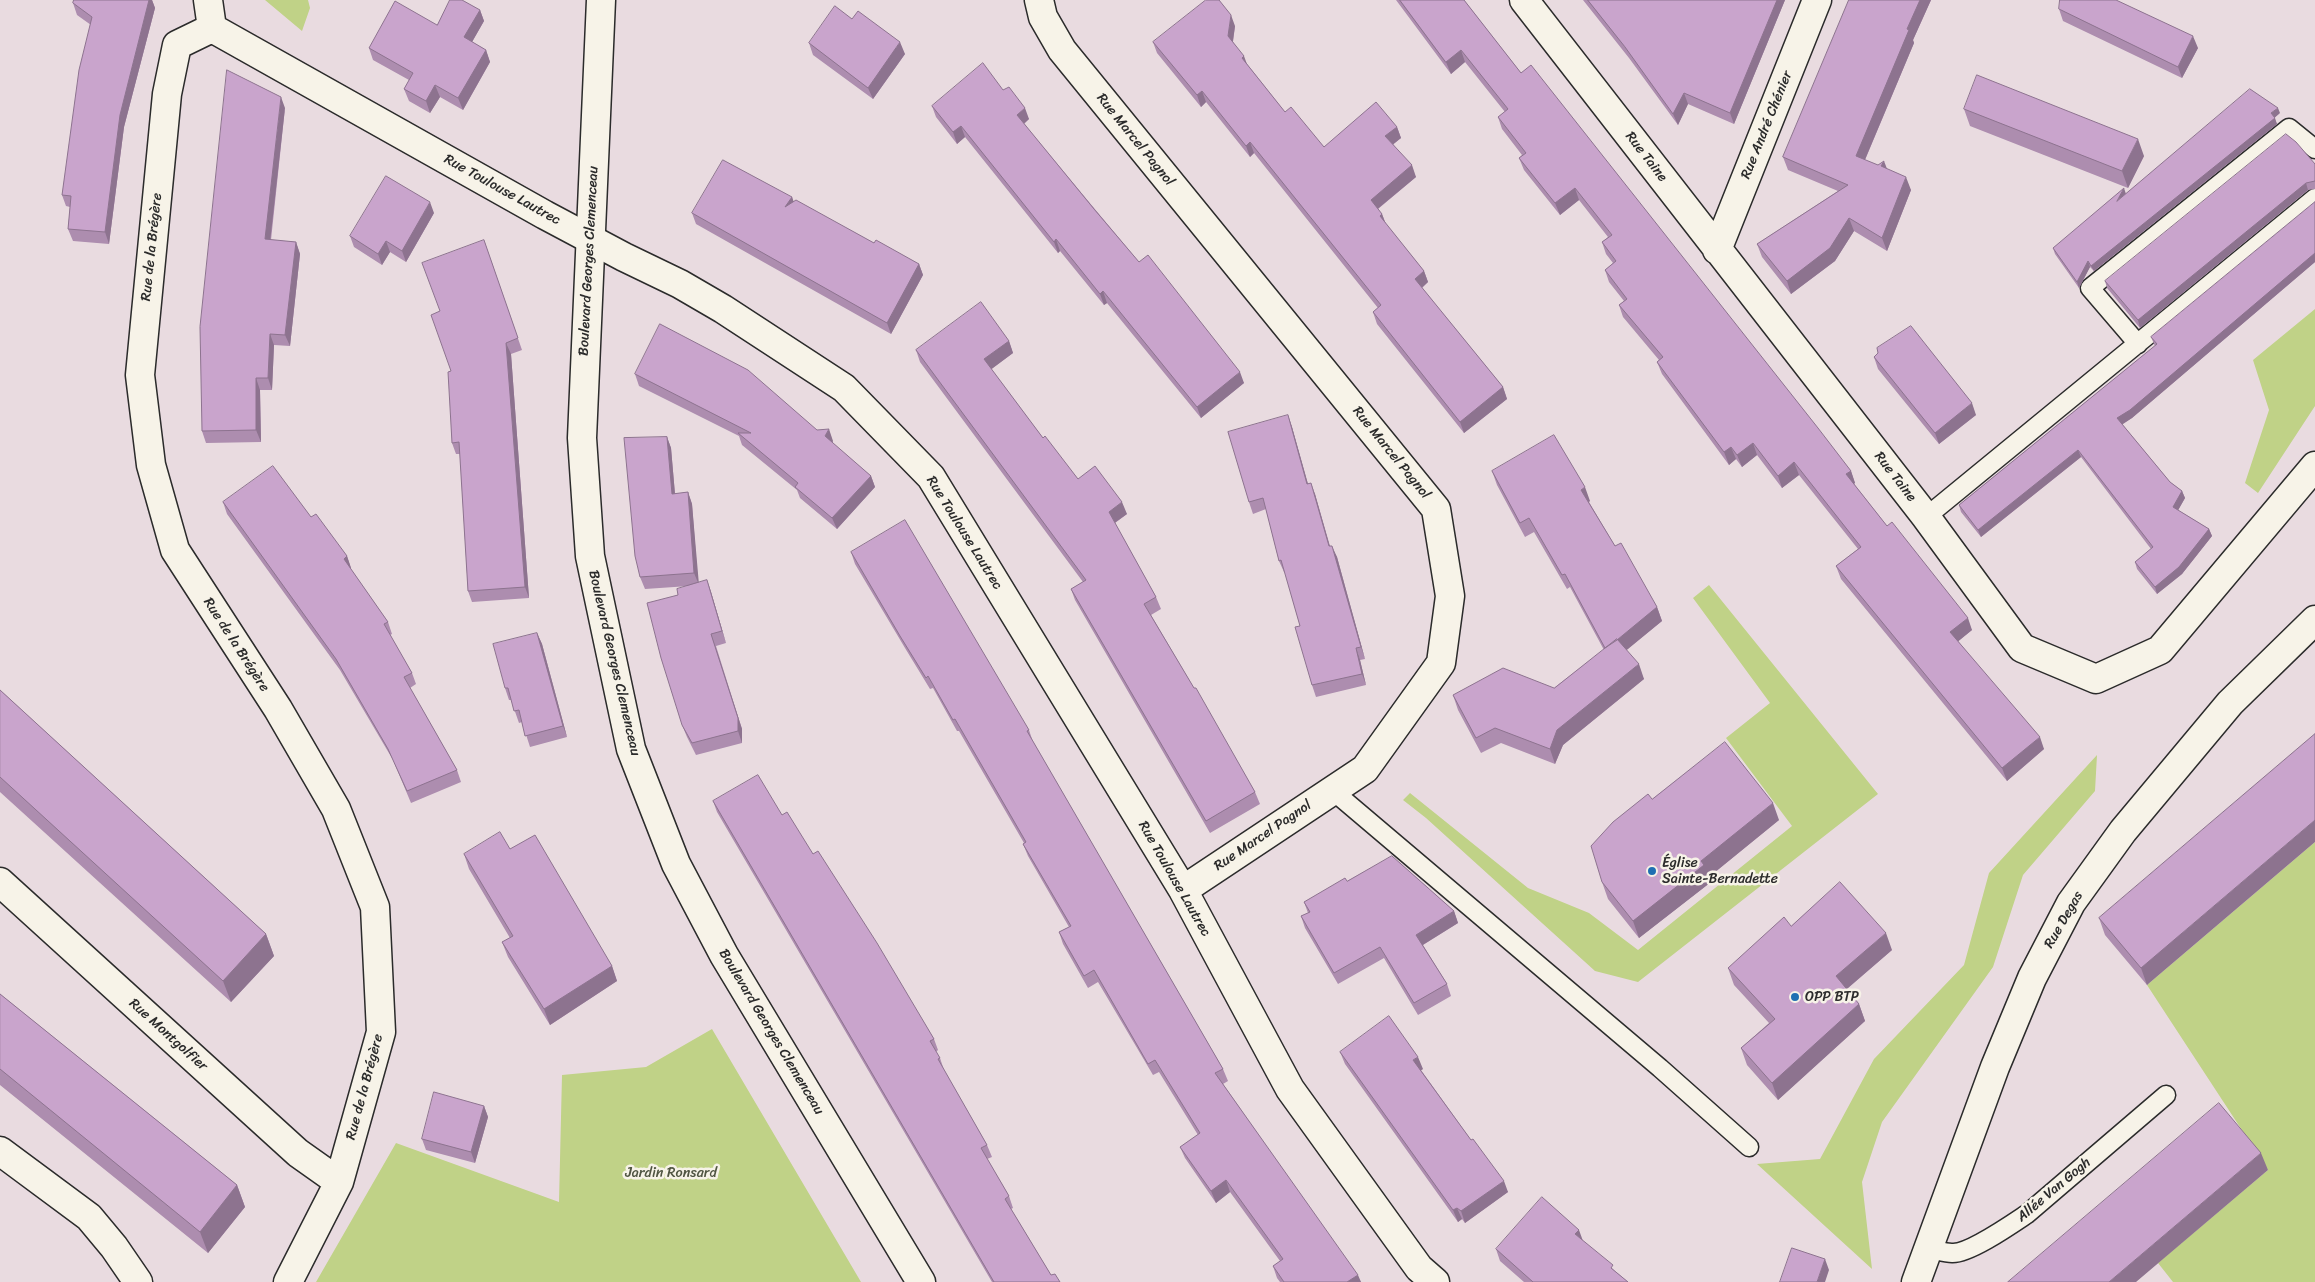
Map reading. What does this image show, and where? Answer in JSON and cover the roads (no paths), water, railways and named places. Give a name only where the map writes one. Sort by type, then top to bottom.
[{"type":"street","points":[[208,0],[212,28]]},
{"type":"street","name":"Boulevard Georges Clemenceau","points":[[601,0],[582,438],[590,556],[631,750],[676,864],[724,955],[921,1282]]},
{"type":"street","name":"Rue Marcel Pagnol","points":[[1039,0],[1043,17],[1062,50],[1436,509],[1450,596],[1441,663],[1365,769],[1183,890]]},
{"type":"street","name":"Rue Taine","points":[[1524,0],[1926,517],[2022,648],[2096,679],[2160,650],[2315,466]]},
{"type":"street","name":"Rue André Chénier","points":[[1717,250],[1817,0]]},
{"type":"street","name":"Rue Toulouse Lautrec","points":[[212,28],[590,239],[680,284],[716,305],[844,388],[931,477],[1183,890],[1290,1088],[1419,1268],[1436,1282]]},
{"type":"street","name":"Rue de la Brégère","points":[[212,28],[177,45],[167,94],[140,375],[151,465],[175,550],[278,709],[336,809],[375,907],[381,1032],[340,1182],[288,1282]]},
{"type":"street","name":"Rue Degas","points":[[1916,1282],[2002,1050],[2032,978],[2071,903],[2123,831],[2230,704],[2315,620]]},
{"type":"street","name":"Rue Montgolfier","points":[[0,882],[298,1153],[340,1182]]},
{"type":"street","points":[[0,1150],[89,1217],[114,1246],[138,1282]]},
{"type":"lane","points":[[2138,344],[2090,288],[2289,128],[2315,148]]},
{"type":"lane","points":[[1926,517],[2315,198]]},
{"type":"lane","points":[[1332,790],[1660,1068],[1748,1148]]},
{"type":"lane","name":"Allée Van Gogh","points":[[1928,1249],[1953,1254],[1983,1242],[2003,1231],[2027,1214],[2166,1096]]},
{"type":"place","name":"Église Sainte-Bernadette","points":[[1652,871]]},
{"type":"place","name":"OPP BTP","points":[[1795,997]]},
{"type":"park label","name":"Jardin Ronsard","points":[[671,1173]]}]
